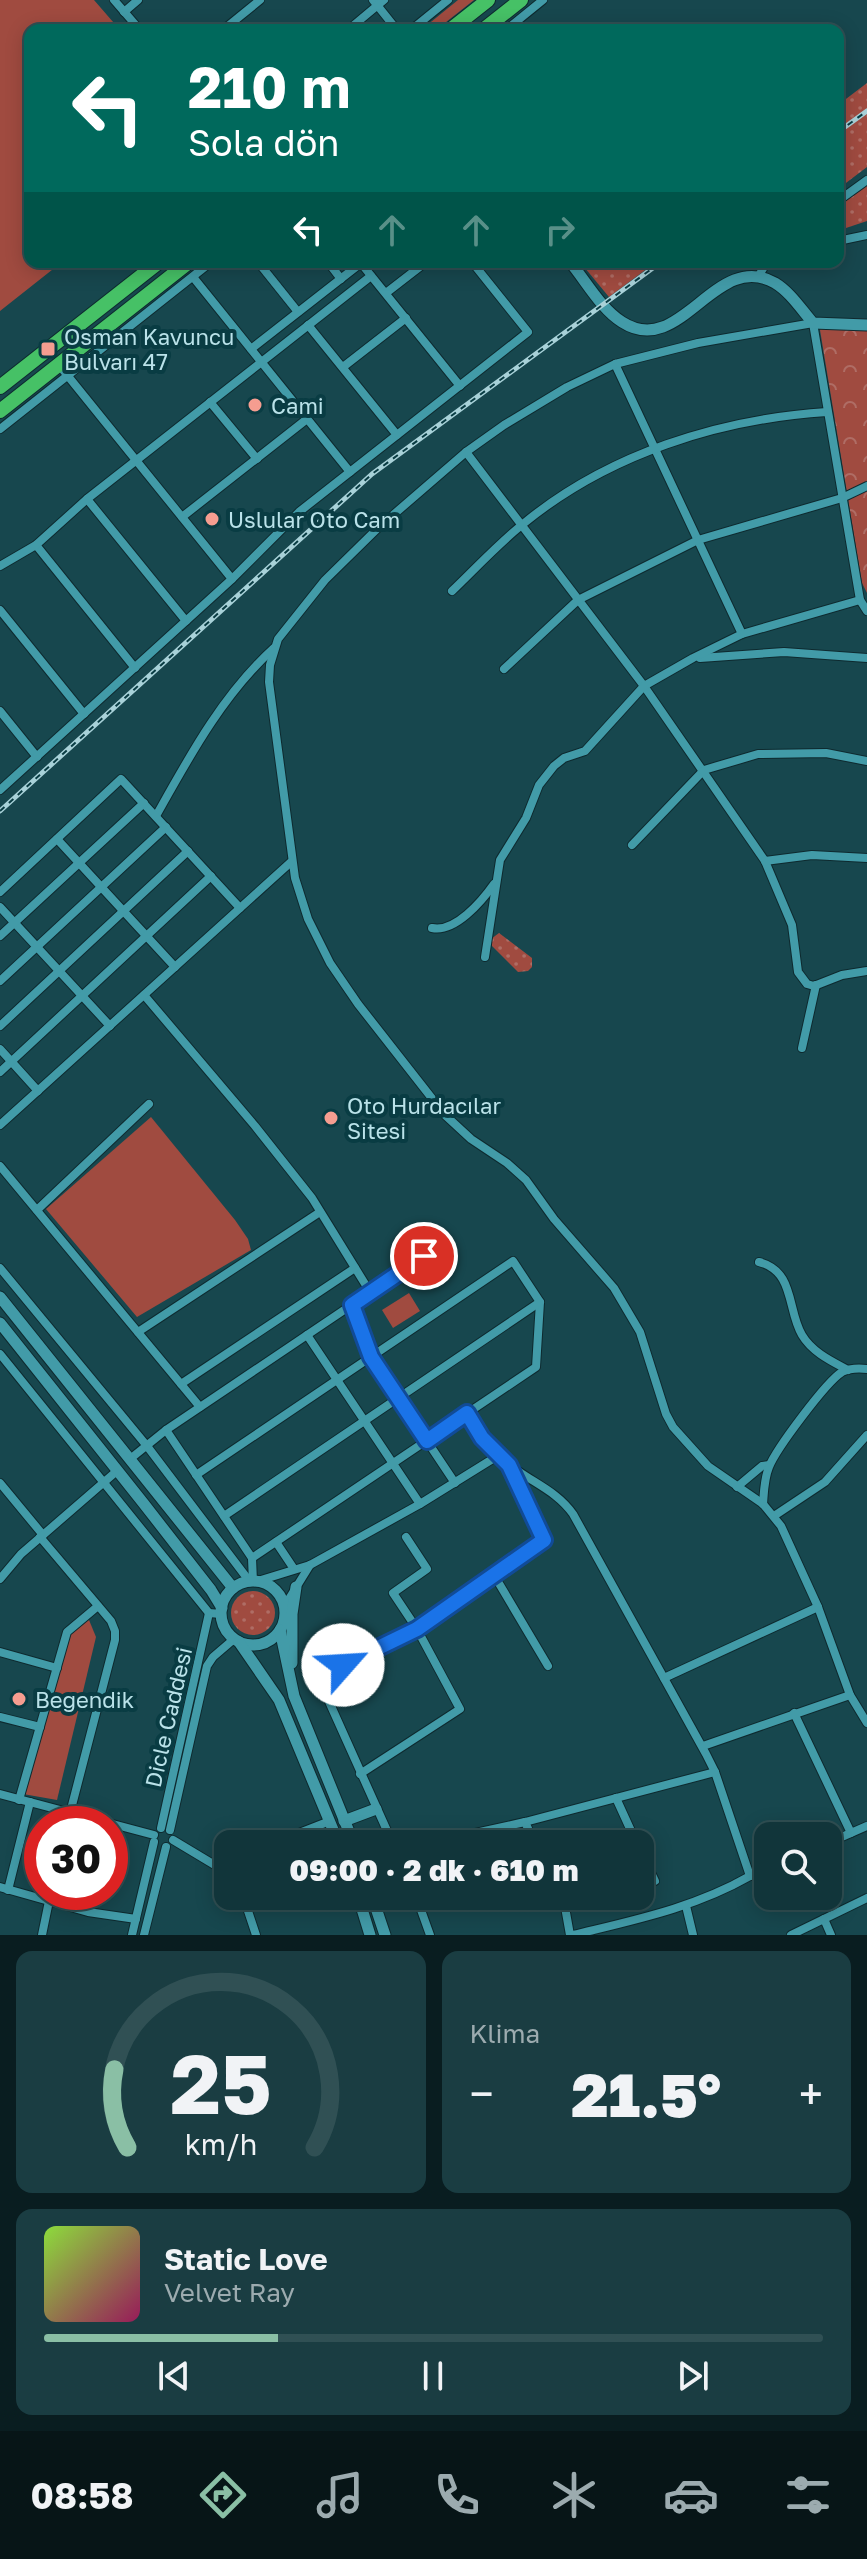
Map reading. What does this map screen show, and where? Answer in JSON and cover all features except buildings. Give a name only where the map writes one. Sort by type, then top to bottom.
[{"type":"highway","points":[[458,24],[488,0]]},
{"type":"highway","points":[[491,24],[521,0]]},
{"type":"highway","points":[[0,387],[151,268]]},
{"type":"highway","points":[[0,411],[63,370],[191,269]]},
{"type":"street","points":[[114,0],[135,24]]},
{"type":"street","points":[[124,12],[138,0]]},
{"type":"street","points":[[230,24],[260,0]]},
{"type":"street","points":[[418,24],[448,0]]},
{"type":"street","points":[[513,24],[543,0]]},
{"type":"street","points":[[354,24],[378,2],[393,24]]},
{"type":"street","points":[[844,197],[867,180]]},
{"type":"street","points":[[844,240],[867,235]]},
{"type":"street","points":[[263,268],[298,312]]},
{"type":"street","points":[[333,268],[341,279]]},
{"type":"street","points":[[251,349],[354,268]]},
{"type":"street","points":[[365,268],[460,386]]},
{"type":"street","points":[[386,293],[418,268]]},
{"type":"street","points":[[0,790],[232,579],[299,512],[528,332],[477,268]]},
{"type":"street","points":[[575,268],[616,317],[629,326],[648,331],[663,327],[732,280],[744,276],[758,277],[781,288],[813,323],[860,600],[867,611]]},
{"type":"street","points":[[758,277],[764,268]]},
{"type":"street","points":[[191,269],[350,472]]},
{"type":"street","points":[[0,566],[36,545],[87,499],[371,276]]},
{"type":"street","points":[[343,367],[406,318]]},
{"type":"street","points":[[156,816],[231,694],[274,648],[288,624],[334,570],[466,452],[543,400],[615,364],[698,343],[813,323],[867,325]]},
{"type":"street","points":[[308,325],[397,435]]},
{"type":"street","points":[[615,364],[742,634]]},
{"type":"street","points":[[0,429],[63,370],[232,579]]},
{"type":"street","points":[[210,402],[257,459]]},
{"type":"street","points":[[452,591],[522,525],[595,477],[654,449],[696,434],[739,423],[827,412]]},
{"type":"street","points":[[182,517],[307,419]]},
{"type":"street","points":[[466,452],[644,686],[765,861],[792,925],[798,972],[807,984],[816,985],[842,975],[867,971]]},
{"type":"street","points":[[504,669],[578,600],[698,540],[842,498],[867,486]]},
{"type":"street","points":[[87,499],[186,621]]},
{"type":"street","points":[[36,545],[135,668]]},
{"type":"street","points":[[485,957],[503,855],[526,818],[543,778],[560,761],[585,751],[644,686],[693,658],[742,634],[860,600]]},
{"type":"street","points":[[0,610],[84,714]]},
{"type":"street","points":[[274,648],[269,682],[291,862],[308,919],[330,963],[348,991],[445,1115],[471,1139],[526,1180],[554,1219],[614,1288],[640,1332],[669,1421],[717,1474],[763,1504],[781,1526],[818,1607],[850,1695],[866,1719]]},
{"type":"street","points":[[693,658],[784,652],[867,658]]},
{"type":"street","points":[[0,711],[37,757]]},
{"type":"street","points":[[632,845],[704,770],[758,754],[826,753],[867,761]]},
{"type":"street","points":[[0,892],[121,779],[240,908]]},
{"type":"street","points":[[0,936],[144,803]]},
{"type":"street","points":[[0,981],[166,827]]},
{"type":"street","points":[[57,839],[175,967]]},
{"type":"street","points":[[0,1026],[188,851]]},
{"type":"street","points":[[765,861],[812,855],[867,858]]},
{"type":"street","points":[[0,1125],[291,862]]},
{"type":"street","points":[[0,1072],[211,876]]},
{"type":"street","points":[[432,928],[445,928],[463,916],[497,879]]},
{"type":"street","points":[[0,907],[110,1026]]},
{"type":"street","points":[[802,1048],[816,985]]},
{"type":"street","points":[[144,995],[255,1126],[320,1212],[370,1292]]},
{"type":"street","points":[[0,1049],[38,1091]]},
{"type":"street","points":[[37,1210],[149,1104]]},
{"type":"street","points":[[0,1166],[200,1407]]},
{"type":"street","points":[[138,1332],[320,1212]]},
{"type":"street","points":[[130,1459],[166,1430],[448,1240]]},
{"type":"street","points":[[196,1475],[513,1261],[540,1302],[536,1367],[252,1558]]},
{"type":"street","points":[[759,1262],[773,1268],[784,1282],[792,1299],[799,1331],[807,1343],[848,1370]]},
{"type":"street","points":[[0,1268],[147,1446],[253,1582],[272,1588],[280,1596],[284,1607],[280,1630],[262,1644],[250,1645],[236,1640]]},
{"type":"street","points":[[181,1384],[355,1268]]},
{"type":"street","points":[[0,1297],[233,1588]]},
{"type":"street","points":[[224,1516],[540,1302]]},
{"type":"street","points":[[352,1305],[371,1357],[455,1483]]},
{"type":"street","points":[[0,1324],[211,1590],[226,1630],[279,1700],[334,1830]]},
{"type":"street","points":[[307,1335],[420,1504]]},
{"type":"street","points":[[0,1354],[103,1483],[217,1612]]},
{"type":"street","points":[[763,1504],[769,1465],[815,1402],[835,1378],[848,1370],[867,1369]]},
{"type":"street","points":[[467,1413],[482,1438],[509,1465],[554,1493],[573,1514],[703,1746],[715,1772],[750,1876]]},
{"type":"street","points":[[166,1430],[252,1558],[253,1582]]},
{"type":"street","points":[[774,1516],[825,1482],[867,1435]]},
{"type":"street","points":[[217,1612],[233,1588],[310,1565],[420,1504],[499,1455]]},
{"type":"street","points":[[386,1830],[318,1677],[417,1629],[544,1540],[509,1465]]},
{"type":"street","points":[[737,1487],[762,1466],[769,1465]]},
{"type":"street","points":[[0,1579],[12,1563],[118,1470]]},
{"type":"street","points":[[0,1483],[113,1624],[115,1640],[72,1806]]},
{"type":"street","points":[[360,1774],[460,1709],[417,1629],[393,1593],[427,1569],[406,1537]]},
{"type":"street","points":[[276,1542],[294,1569]]},
{"type":"street","points":[[284,1607],[310,1565]]},
{"type":"street","points":[[494,1575],[548,1666]]},
{"type":"street","points":[[294,1696],[292,1614],[296,1587]]},
{"type":"street","points":[[19,1800],[67,1632],[98,1606]]},
{"type":"street","points":[[664,1678],[818,1607]]},
{"type":"street","name":"Dicle Caddesi","points":[[144,1935],[163,1837],[217,1612]]},
{"type":"street","points":[[280,1630],[294,1696],[348,1830]]},
{"type":"street","name":"Dicle Caddesi","points":[[132,1935],[163,1837],[207,1666],[223,1647],[236,1640]]},
{"type":"street","points":[[0,1652],[57,1668]]},
{"type":"street","points":[[703,1746],[850,1695]]},
{"type":"street","points":[[794,1713],[851,1833]]},
{"type":"street","points":[[0,1717],[40,1727]]},
{"type":"street","points":[[489,1830],[715,1772]]},
{"type":"street","points":[[0,1794],[45,1806]]},
{"type":"street","points":[[616,1798],[631,1830]]},
{"type":"street","points":[[24,1895],[2,1890],[30,1802]]},
{"type":"street","points":[[344,1821],[376,1809]]},
{"type":"street","points":[[307,1830],[330,1821]]},
{"type":"street","points":[[525,1822],[529,1830]]},
{"type":"street","points":[[842,1837],[867,1826]]},
{"type":"street","points":[[128,1828],[163,1837],[214,1863]]},
{"type":"street","points":[[566,1910],[572,1935],[686,1906],[754,1874]]},
{"type":"street","points":[[791,1935],[867,1899]]},
{"type":"street","points":[[686,1906],[693,1935]]},
{"type":"street","points":[[42,1935],[47,1910]]},
{"type":"street","points":[[81,1910],[136,1919]]},
{"type":"street","points":[[248,1910],[256,1935]]},
{"type":"street","points":[[362,1910],[370,1935]]},
{"type":"street","points":[[377,1910],[385,1935]]},
{"type":"street","points":[[421,1910],[430,1935]]},
{"type":"street","points":[[824,1919],[831,1935]]},
{"type":"green space","points":[[0,0],[94,0],[115,24],[24,24],[24,268],[54,268],[0,311]]},
{"type":"green space","points":[[458,0],[474,0],[444,24],[428,24]]},
{"type":"green space","points":[[867,83],[867,167],[844,184],[844,100]]},
{"type":"green space","points":[[867,185],[867,221],[846,228],[844,202]]},
{"type":"green space","points":[[585,268],[648,268],[609,297]]},
{"type":"green space","points":[[825,318],[867,319],[867,593],[862,583],[820,330]]},
{"type":"green space","points":[[499,933],[532,958],[532,967],[528,971],[518,972],[492,946],[491,939]]},
{"type":"green space","points":[[151,1117],[235,1220],[248,1239],[251,1250],[137,1317],[46,1209]]},
{"type":"green space","points":[[409,1293],[420,1311],[393,1328],[382,1310]]},
{"type":"green space","points":[[253,1591],[269,1597],[275,1613],[269,1629],[253,1635],[237,1629],[231,1613],[237,1597]]},
{"type":"green space","points":[[89,1620],[96,1637],[57,1800],[23,1794],[67,1634]]},
{"type":"railway","points":[[844,128],[867,111]]},
{"type":"railway","points":[[0,811],[372,474],[653,268]]},
{"type":"place","name":"Osman Kavuncu Bulvarı 47","points":[[48,349]]},
{"type":"place","name":"Cami","points":[[255,405]]},
{"type":"place","name":"Uslular Oto Cam","points":[[212,519]]},
{"type":"place","name":"Oto Hurdacılar Sitesi","points":[[331,1118]]},
{"type":"place","name":"Beğendik","points":[[19,1699]]},
{"type":"route","points":[[343,1665],[417,1629],[544,1540],[509,1465],[482,1438],[467,1413],[427,1441],[371,1357],[352,1305],[424,1256]]}]
